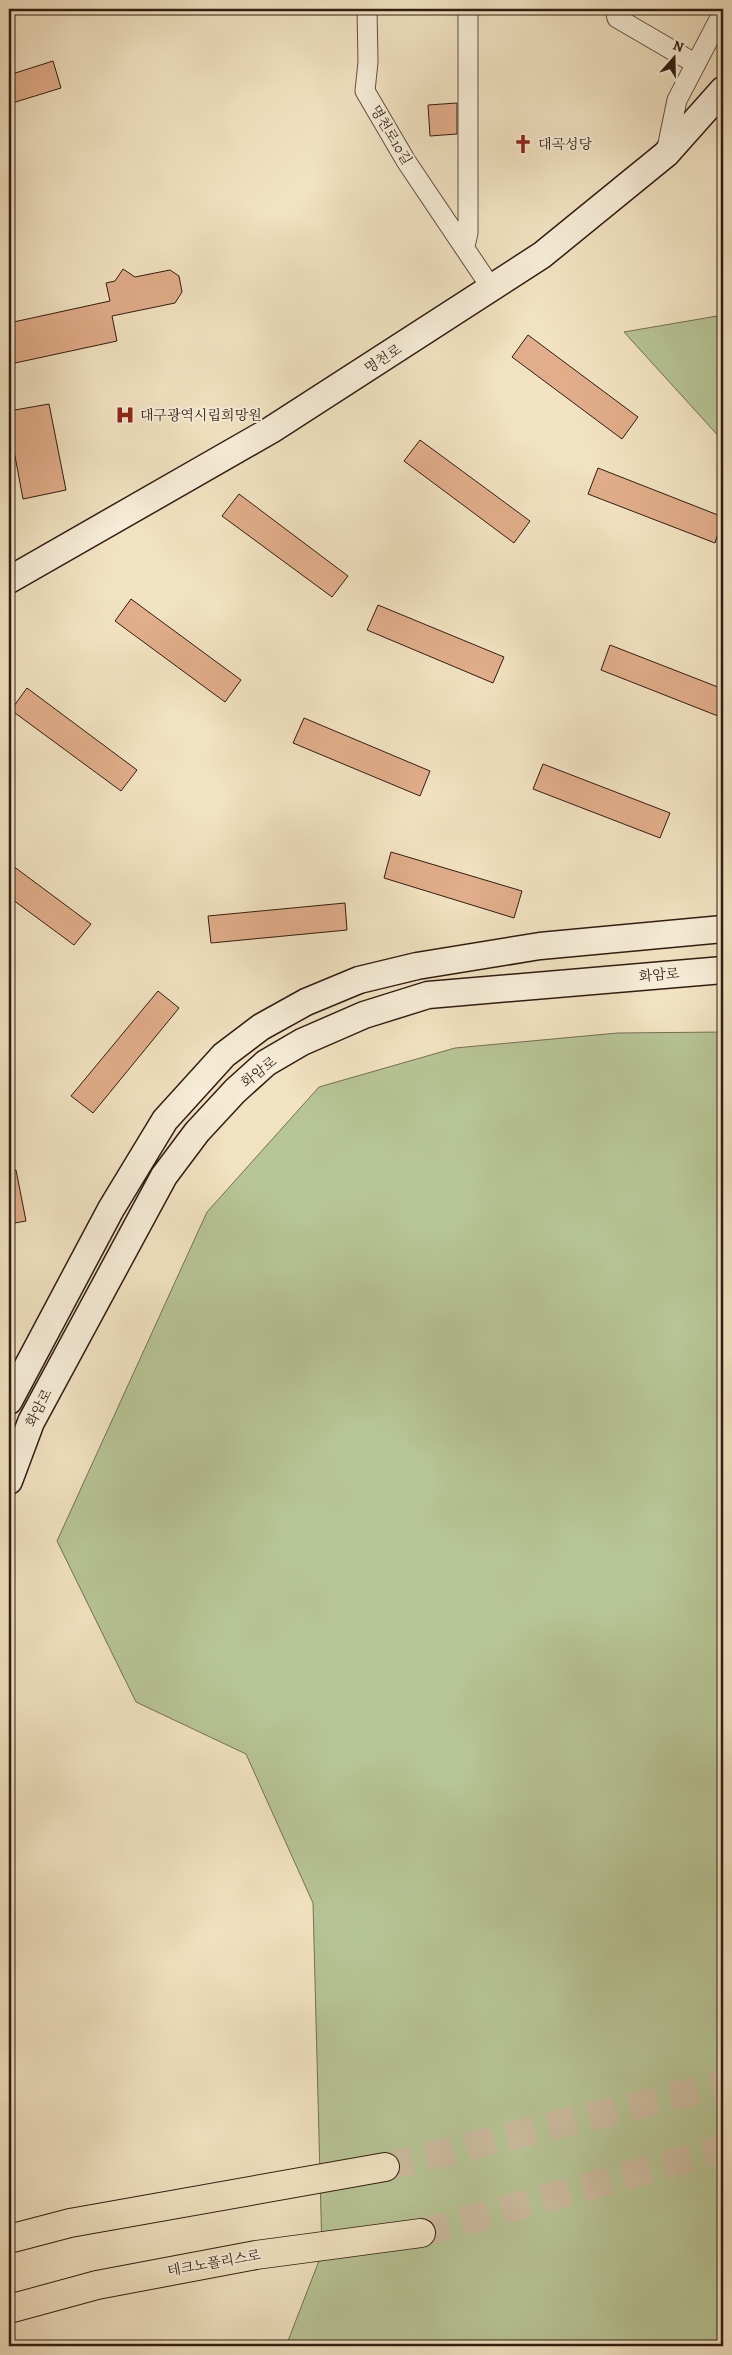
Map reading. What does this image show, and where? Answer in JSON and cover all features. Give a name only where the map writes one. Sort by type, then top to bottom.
[{"type":"highway","points":[[9,2239],[70,2223],[385,2167]]},
{"type":"highway","name":"테크노폴리스로","points":[[9,2309],[97,2285],[256,2255],[421,2233]]},
{"type":"main road","name":"명천로","points":[[9,580],[271,430],[542,255],[585,222],[666,154],[723,90]]},
{"type":"main road","points":[[9,1401],[111,1209],[165,1120],[224,1055],[261,1027],[306,1002],[359,980],[417,966],[540,946],[723,929]]},
{"type":"main road","name":"화암로","points":[[9,1481],[31,1422],[164,1176],[197,1132],[235,1091],[266,1063],[302,1042],[364,1015],[428,995],[723,970]]},
{"type":"street","name":"명천로10길","points":[[367,9],[368,62],[365,91],[406,161],[465,246],[492,289]]},
{"type":"street","points":[[465,246],[468,233],[468,9]]},
{"type":"street","points":[[615,9],[617,18],[696,64]]},
{"type":"street","points":[[666,154],[677,100],[723,12]]},
{"type":"green space","points":[[723,315],[723,441],[624,332]]},
{"type":"green space","points":[[723,1032],[723,2346],[286,2346],[322,2253],[313,1903],[246,1754],[136,1702],[57,1541],[207,1212],[319,1087],[455,1048],[618,1033]]},
{"type":"building","points":[[53,61],[61,88],[9,104],[9,75]]},
{"type":"building","points":[[457,103],[457,134],[430,136],[428,105]]},
{"type":"building","points":[[123,269],[135,277],[170,270],[179,276],[182,292],[175,303],[112,316],[117,341],[15,363],[9,336],[9,323],[110,301],[106,283],[115,281]]},
{"type":"building","points":[[528,335],[638,417],[622,439],[512,357]]},
{"type":"building","points":[[49,404],[66,490],[23,499],[9,424],[9,411]]},
{"type":"building","points":[[420,440],[530,521],[514,543],[404,461]]},
{"type":"building","points":[[598,468],[723,517],[715,543],[588,494]]},
{"type":"building","points":[[239,494],[348,576],[332,597],[222,516]]},
{"type":"building","points":[[131,599],[241,680],[225,702],[115,621]]},
{"type":"building","points":[[378,605],[504,657],[493,683],[367,630]]},
{"type":"building","points":[[610,645],[723,689],[723,718],[601,670]]},
{"type":"building","points":[[27,688],[137,770],[121,791],[11,710]]},
{"type":"building","points":[[304,718],[430,771],[420,796],[293,743]]},
{"type":"building","points":[[543,764],[670,813],[660,838],[533,789]]},
{"type":"building","points":[[391,852],[522,891],[514,918],[384,878]]},
{"type":"building","points":[[9,863],[91,924],[74,945],[9,897]]},
{"type":"building","points":[[345,903],[347,930],[211,943],[208,916]]},
{"type":"building","points":[[158,991],[179,1008],[93,1113],[71,1096]]},
{"type":"building","points":[[16,1170],[26,1221],[9,1224],[9,1171]]},
{"type":"tunnel","points":[[385,2167],[723,2084]]},
{"type":"tunnel","points":[[421,2233],[723,2149]]},
{"type":"place","name":"대곡성당","points":[[523,144]]},
{"type":"place","name":"대구광역시립희망원","points":[[125,415]]}]
